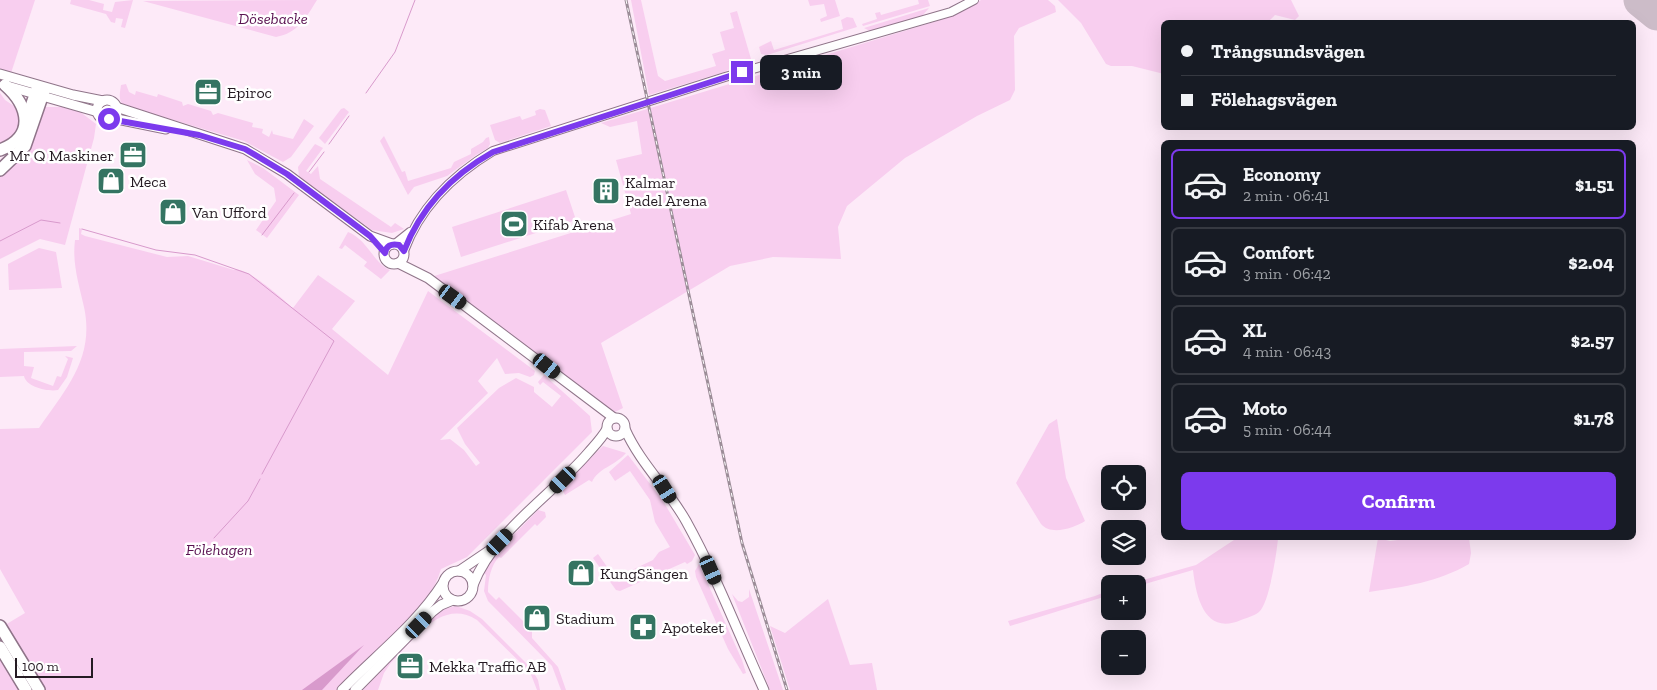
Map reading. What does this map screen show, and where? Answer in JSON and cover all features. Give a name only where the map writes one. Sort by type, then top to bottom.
[{"type":"highway","points":[[1,80],[21,102],[26,120]]},
{"type":"highway","points":[[0,150],[15,142],[22,133],[26,120],[40,92]]},
{"type":"highway","points":[[0,170],[25,146],[40,92]]},
{"type":"highway","points":[[0,626],[39,690]]},
{"type":"highway","points":[[0,647],[26,689]]},
{"type":"highway","points":[[27,672],[43,690]]},
{"type":"main road","points":[[1,80],[98,112],[104,119],[112,118],[199,135]]},
{"type":"main road","points":[[1,80],[103,101],[112,101],[116,107],[245,149],[262,158],[370,236],[385,253],[389,262],[398,263],[416,271],[530,353],[614,418],[622,420],[639,455],[665,489],[705,557],[764,690]]},
{"type":"main road","points":[[40,92],[73,95]]},
{"type":"main road","points":[[98,112],[99,104],[103,101]]},
{"type":"main road","points":[[112,118],[116,107]]},
{"type":"main road","points":[[370,236],[394,244],[404,252],[416,271]]},
{"type":"main road","points":[[385,253],[387,247],[394,244]]},
{"type":"main road","points":[[398,263],[403,259],[404,252]]},
{"type":"main road","points":[[583,394],[598,412],[606,428],[639,455]]},
{"type":"main road","points":[[582,460],[606,428],[609,420],[614,418]]},
{"type":"main road","points":[[342,690],[433,599],[449,574],[474,567],[582,460],[603,443],[623,434],[626,429]]},
{"type":"main road","points":[[355,690],[432,612],[441,605],[453,600],[467,598],[479,571],[500,542]]},
{"type":"main road","points":[[461,572],[468,575],[473,585]]},
{"type":"main road","points":[[443,583],[444,591],[453,600]]},
{"type":"street","points":[[394,244],[411,231],[438,194],[454,177],[493,152],[725,77],[951,12],[974,0]]},
{"type":"street","points":[[404,252],[411,231]]},
{"type":"green space","points":[[0,0],[35,0],[11,73],[0,70]]},
{"type":"green space","points":[[71,0],[89,0],[104,4],[103,10],[112,12],[115,2],[133,0],[125,28],[121,27],[123,19],[116,18],[115,23],[111,22],[106,14],[70,4]]},
{"type":"green space","name":"Dösebacke","points":[[317,0],[301,24],[290,32],[276,37],[143,1]]},
{"type":"green space","points":[[631,0],[641,0],[658,76],[665,81],[716,66],[712,54],[725,50],[720,32],[734,28],[730,13],[737,11],[751,59],[724,72],[649,95]]},
{"type":"green space","points":[[808,0],[835,0],[840,16],[821,22],[820,19],[827,16],[824,4],[810,6]]},
{"type":"green space","points":[[918,0],[928,0],[930,6],[863,26],[862,24],[877,19],[875,13],[880,12],[881,15],[919,4]]},
{"type":"green space","points":[[981,0],[1048,0],[1055,6],[1056,12],[1019,28],[1014,36],[1015,90],[1010,100],[977,116],[905,158],[847,206],[838,227],[841,259],[773,257],[730,266],[601,343],[623,408],[611,414],[428,278],[631,214],[616,160],[642,154],[637,121],[610,127],[601,123],[937,21],[967,9]]},
{"type":"green space","points":[[1058,0],[1291,0],[1299,16],[1295,20],[1275,15],[1270,20],[1161,20],[1161,73],[1132,66],[1111,66],[1106,64],[1081,23]]},
{"type":"green space","points":[[929,8],[922,16],[870,31],[864,28]]},
{"type":"green space","points":[[847,17],[853,18],[857,27],[767,55],[761,54],[759,47],[771,41],[774,50],[843,29],[841,20]]},
{"type":"green space","points":[[126,84],[129,92],[135,95],[136,91],[157,97],[158,94],[182,102],[183,106],[188,104],[211,111],[213,115],[218,113],[253,123],[252,127],[263,129],[262,133],[269,137],[272,130],[273,134],[293,139],[304,119],[314,126],[291,157],[283,162],[244,141],[123,105],[120,98],[120,90],[121,85]]},
{"type":"green space","points":[[0,93],[5,100],[20,110],[18,127],[14,135],[0,146]]},
{"type":"green space","points":[[44,107],[64,107],[79,111],[96,124],[94,138],[65,245],[40,239],[0,259],[0,175],[18,160],[29,146]]},
{"type":"green space","points":[[344,108],[349,112],[325,144],[319,138],[341,109]]},
{"type":"green space","points":[[545,110],[551,126],[500,143],[495,140],[490,125],[520,116],[522,120],[536,115],[535,111]]},
{"type":"green space","points":[[384,136],[402,172],[405,171],[408,181],[451,168],[454,162],[471,154],[471,149],[486,138],[489,137],[490,144],[488,148],[447,176],[414,187],[408,195],[380,141]]},
{"type":"green space","points":[[315,144],[323,148],[306,171],[311,174],[318,166],[320,179],[391,227],[395,223],[404,229],[392,233],[372,230],[299,177],[298,167]]},
{"type":"green space","points":[[247,160],[263,168],[299,195],[267,238],[256,230],[276,201],[274,188],[255,174]]},
{"type":"green space","name":"Kifab Arena","points":[[566,190],[576,220],[461,257],[452,227]]},
{"type":"green space","name":"Fölehagen","points":[[79,228],[82,229],[81,234],[85,236],[167,257],[188,256],[239,270],[255,277],[293,308],[318,275],[355,301],[332,329],[388,375],[428,291],[535,371],[534,375],[530,377],[519,373],[505,374],[497,358],[478,381],[488,393],[440,440],[450,439],[464,450],[476,466],[480,463],[465,444],[457,428],[499,388],[516,378],[534,387],[534,392],[552,407],[561,396],[543,382],[540,385],[538,382],[544,375],[590,416],[592,432],[467,557],[441,569],[424,602],[412,618],[338,690],[0,690],[0,628],[25,613],[0,569],[0,429],[39,428],[68,386],[82,357],[86,325],[74,257],[75,240],[79,240]]},
{"type":"green space","points":[[348,232],[355,235],[380,263],[390,270],[381,279],[364,266],[367,262],[345,245],[342,249],[339,248]]},
{"type":"green space","points":[[39,248],[56,252],[62,288],[9,290],[8,264]]},
{"type":"green space","points":[[77,346],[71,351],[24,352],[24,366],[34,367],[31,378],[53,386],[57,376],[61,377],[68,359],[65,356],[73,358],[67,377],[58,390],[33,386],[24,376],[0,377],[0,349]]},
{"type":"green space","points":[[1057,419],[1066,478],[1085,521],[1063,530],[1051,530],[1041,524],[1016,483],[1049,424]]},
{"type":"green space","points":[[603,446],[626,453],[598,473],[592,482],[589,480],[565,495],[562,489],[564,484]]},
{"type":"green space","points":[[628,455],[663,501],[695,555],[692,561],[687,564],[685,562],[620,591],[616,590],[593,558],[598,554],[615,578],[653,560],[659,552],[670,547],[655,522],[650,500],[630,471],[615,481],[609,472]]},
{"type":"green space","points":[[538,510],[545,512],[546,517],[537,526],[535,524],[501,558],[499,557],[496,560],[491,573],[488,592],[496,600],[499,597],[532,630],[532,638],[558,667],[566,690],[561,690],[552,666],[488,601],[484,591],[486,575],[482,570],[487,562]]},
{"type":"green space","points":[[1234,540],[1278,540],[1269,589],[1263,607],[1252,616],[1229,624],[1219,623],[1205,611],[1200,602],[1193,570],[1146,584],[1146,579],[1196,565]]},
{"type":"green space","points":[[1378,540],[1469,540],[1471,553],[1469,564],[1445,575],[1408,586],[1369,592]]},
{"type":"green space","points":[[699,564],[746,673],[743,674],[728,649],[696,577],[695,571]]},
{"type":"green space","points":[[749,589],[783,690],[770,690],[732,594],[738,601],[742,602],[749,597]]},
{"type":"green space","points":[[1101,594],[1101,598],[1010,626],[1008,621]]},
{"type":"green space","points":[[828,599],[850,665],[872,663],[877,690],[790,690],[770,626],[785,633]]},
{"type":"green space","points":[[456,606],[470,611],[482,619],[531,668],[538,680],[540,690],[537,690],[530,672],[477,620],[464,614],[451,614],[440,618],[418,634],[390,664],[384,673],[378,690],[363,690],[439,610]]},
{"type":"shaded area","points":[[364,645],[322,690],[302,690]]},
{"type":"waterway","points":[[366,93],[395,52],[415,0]]},
{"type":"waterway","points":[[329,144],[349,116]]},
{"type":"waterway","points":[[309,172],[324,152]]},
{"type":"waterway","points":[[262,235],[294,193]]},
{"type":"waterway","points":[[0,241],[41,220],[60,223]]},
{"type":"waterway","points":[[82,229],[156,250],[195,255],[249,274],[334,341],[262,474]]},
{"type":"waterway","points":[[214,538],[248,501],[260,479]]},
{"type":"runway","points":[[1641,0],[1657,13]]},
{"type":"railway","points":[[626,0],[742,543],[787,690]]},
{"type":"place","name":"Epiroc","points":[[208,92]]},
{"type":"place","name":"Mr Q Maskiner","points":[[133,155]]},
{"type":"place","name":"Meca","points":[[111,181]]},
{"type":"place","name":"Kalmar Padel Arena","points":[[606,191]]},
{"type":"place","name":"Van Ufford","points":[[173,212]]},
{"type":"place","name":"Kifab Arena","points":[[514,224]]},
{"type":"place","name":"KungSängen","points":[[581,573]]},
{"type":"place","name":"Stadium","points":[[537,618]]},
{"type":"place","name":"Apoteket","points":[[643,627]]},
{"type":"place","name":"Mekka Traffic AB","points":[[410,666]]},
{"type":"route","points":[[109,119],[120,119],[199,135],[245,149],[287,174],[370,236],[385,253],[387,247],[392,244],[399,245],[404,251],[411,231],[438,194],[470,164],[493,152],[547,133],[742,72]]}]
